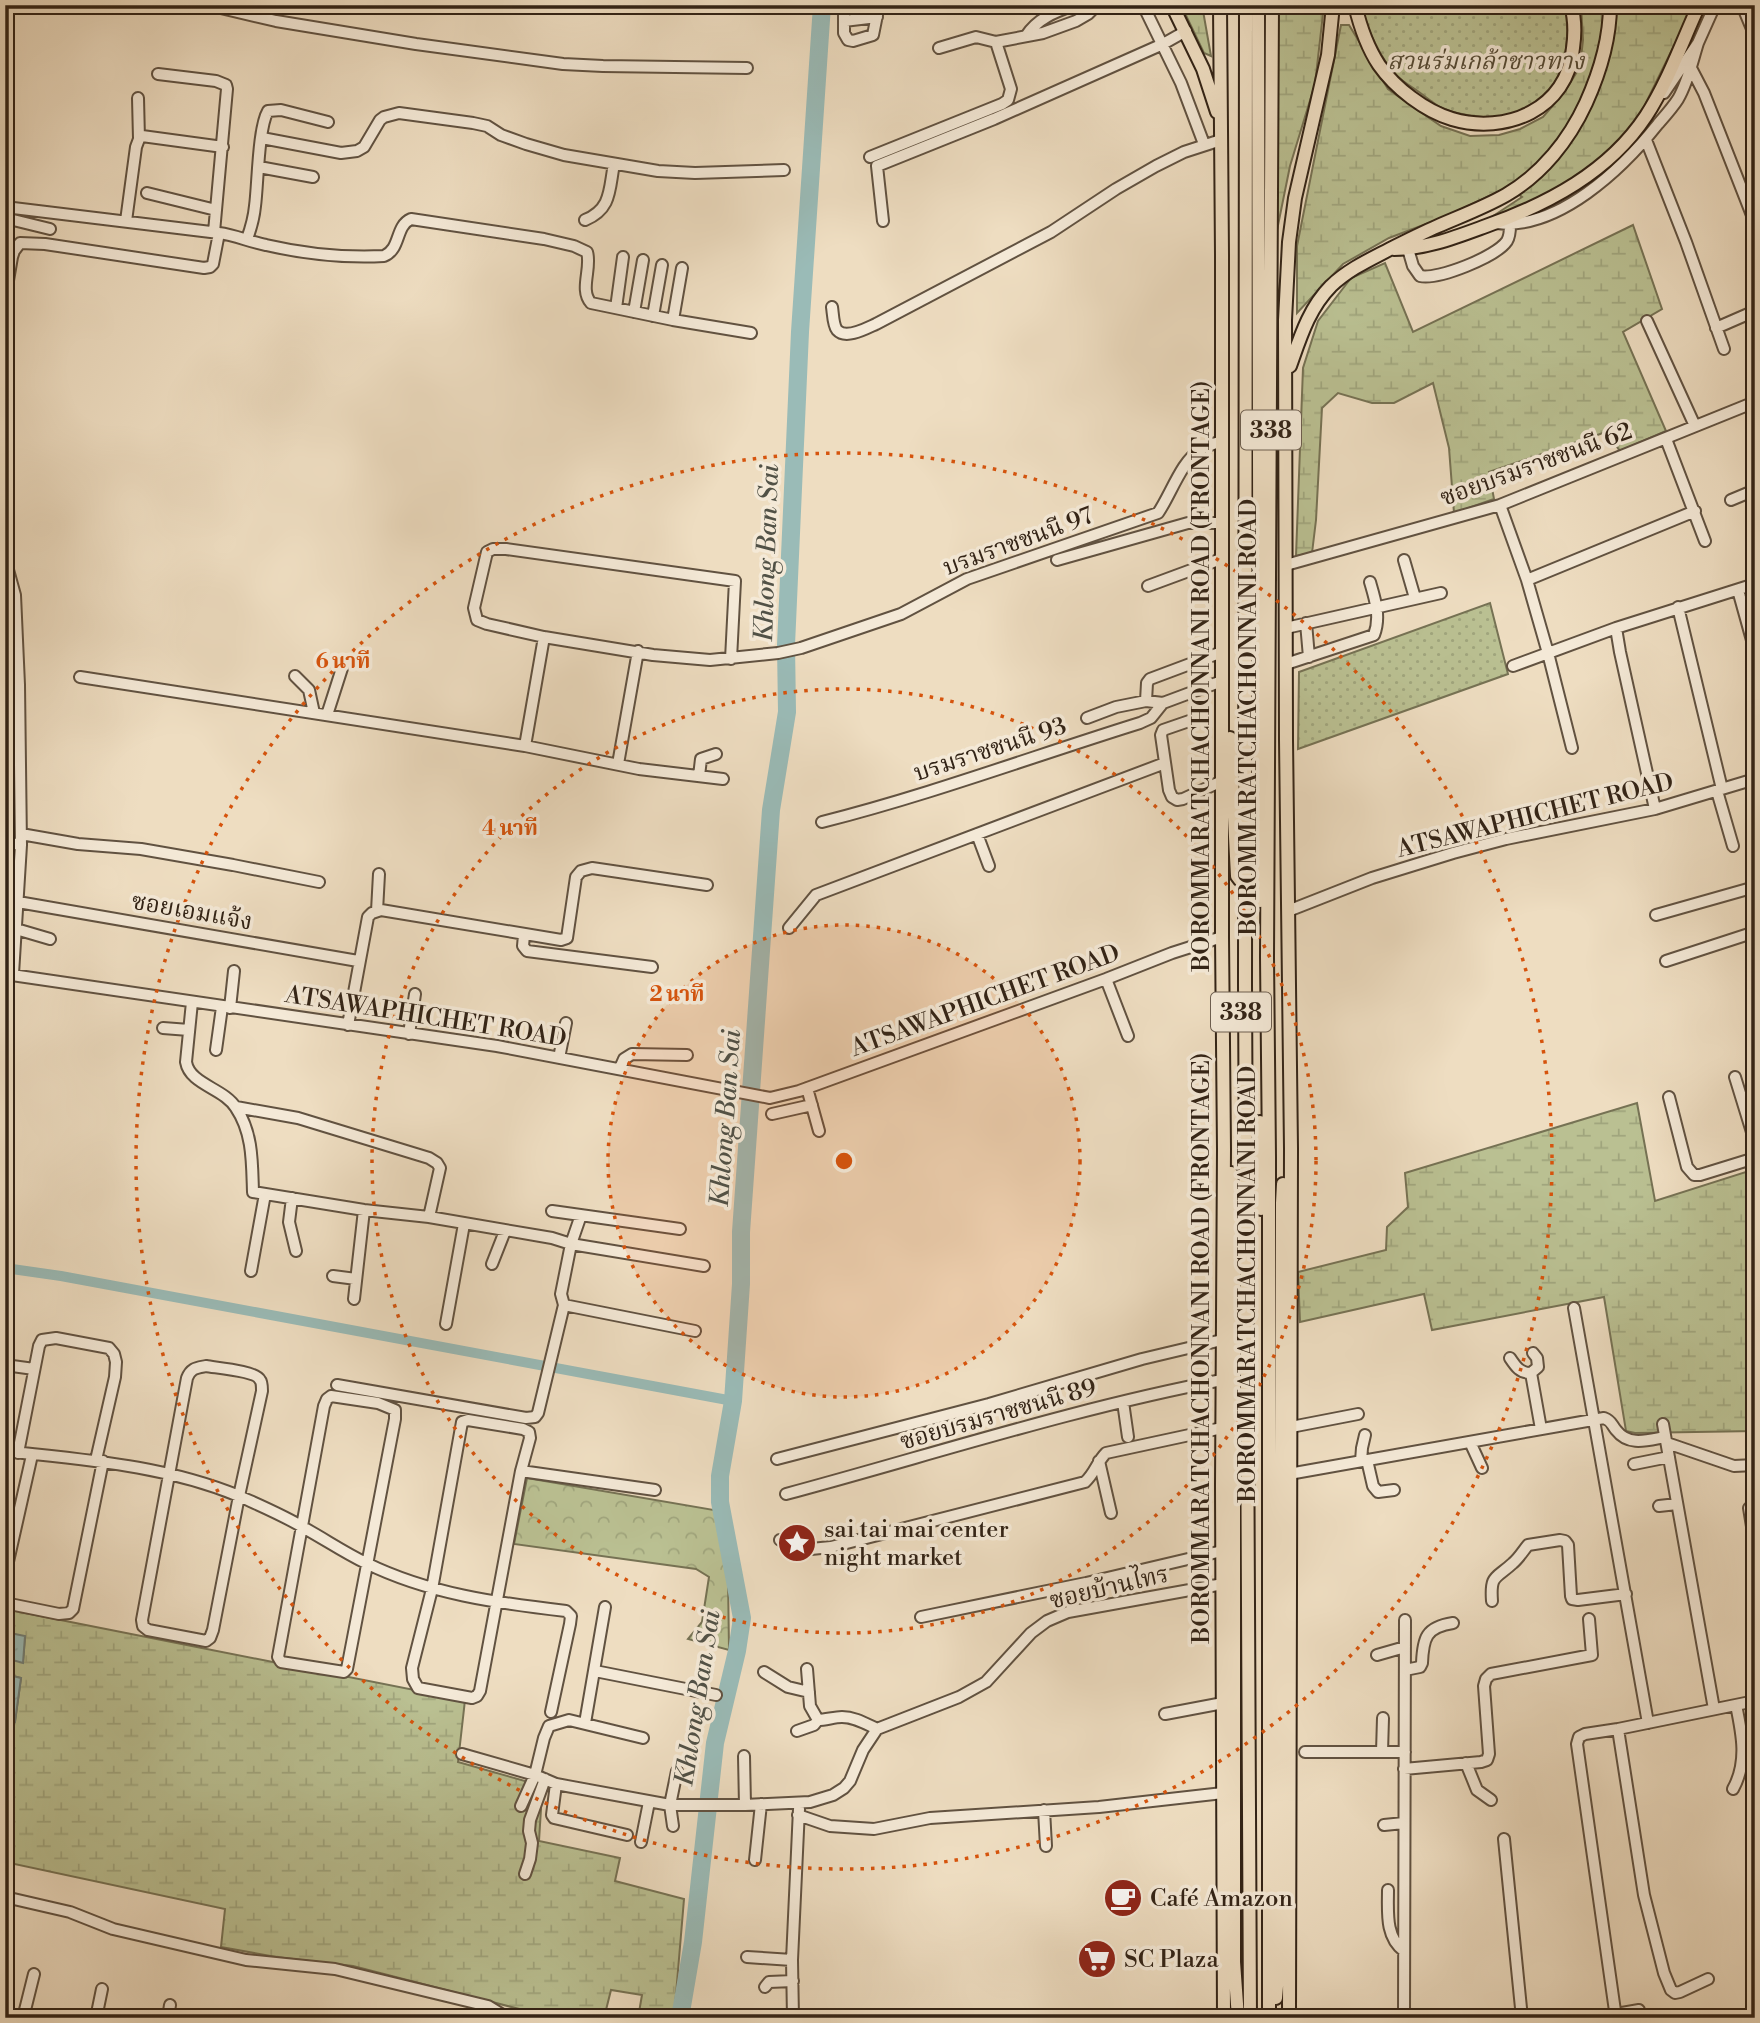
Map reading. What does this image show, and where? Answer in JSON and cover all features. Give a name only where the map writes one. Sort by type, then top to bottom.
[{"type":"main road","points":[[1172,5],[1203,69],[1221,134]]},
{"type":"main road","name":"BOROMMARATCHACHONNANI ROAD","points":[[1240,5],[1244,2018]]},
{"type":"main road","name":"338","points":[[1246,5],[1245,1012],[1250,2018]]},
{"type":"main road","name":"338","points":[[1258,5],[1263,2018]]},
{"type":"main road","name":"BOROMMARATCHACHONNANI ROAD","points":[[1269,2018],[1267,957],[1272,5]]},
{"type":"main road","name":"338","points":[[1289,2018],[1291,1427],[1285,320],[1289,242],[1295,198],[1328,55],[1333,5]]},
{"type":"main road","points":[[1354,5],[1363,33],[1380,66],[1399,86],[1419,103],[1453,120],[1491,123],[1510,121],[1527,115],[1542,106],[1564,80],[1573,56],[1571,5]]},
{"type":"main road","points":[[1286,375],[1301,333],[1329,288],[1359,265],[1411,238],[1507,195],[1555,154],[1580,116],[1602,62],[1610,5]]},
{"type":"main road","points":[[1391,249],[1426,246],[1496,223],[1576,184],[1613,154],[1646,116],[1699,5]]},
{"type":"main road","name":"BOROMMARATCHACHONNANI ROAD (FRONTAGE)","points":[[1219,9],[1224,1149],[1224,2018]]},
{"type":"main road","points":[[1270,423],[1285,320]]},
{"type":"main road","points":[[1222,585],[1236,862],[1240,880]]},
{"type":"main road","points":[[1269,855],[1286,740]]},
{"type":"main road","points":[[1222,1050],[1234,1205],[1234,1962],[1238,2018]]},
{"type":"main road","points":[[1275,2018],[1279,1963],[1282,1203],[1290,1110]]},
{"type":"street","points":[[208,5],[276,21],[563,64],[747,68]]},
{"type":"street","points":[[844,5],[846,37],[853,41],[873,35],[879,5]]},
{"type":"street","points":[[1026,36],[1032,26],[1042,18],[1074,5]]},
{"type":"street","points":[[939,48],[976,37],[996,42],[1060,28],[1082,17],[1097,5]]},
{"type":"street","points":[[1496,223],[1510,225],[1560,209],[1585,194],[1625,163],[1678,99],[1715,5]]},
{"type":"street","points":[[1742,5],[1755,36]]},
{"type":"street","points":[[1147,7],[1181,83],[1204,144]]},
{"type":"street","points":[[844,21],[877,17]]},
{"type":"street","points":[[883,221],[877,166],[994,119],[1163,44],[1186,31]]},
{"type":"street","points":[[870,157],[1008,100],[1011,89],[996,42]]},
{"type":"street","points":[[1646,116],[1698,43]]},
{"type":"street","points":[[1690,68],[1704,93],[1755,223]]},
{"type":"street","points":[[5,298],[12,257],[20,243],[45,244],[211,267],[216,232],[226,85],[216,81],[158,74]]},
{"type":"street","points":[[127,221],[139,139],[138,99]]},
{"type":"street","points":[[247,239],[254,212],[265,115],[274,109],[328,122]]},
{"type":"street","points":[[262,138],[341,153],[348,152],[364,147],[380,120],[399,113],[487,126],[501,135],[540,149],[614,164],[673,172],[784,170]]},
{"type":"street","points":[[832,307],[837,330],[841,333],[848,334],[876,324],[1051,232],[1116,189],[1221,134]]},
{"type":"street","points":[[139,139],[146,135],[223,147]]},
{"type":"street","points":[[1646,140],[1724,349]]},
{"type":"street","points":[[585,220],[595,216],[606,203],[614,164]]},
{"type":"street","points":[[258,167],[313,177]]},
{"type":"street","points":[[147,193],[216,210]]},
{"type":"street","points":[[5,207],[216,232],[267,246],[338,256],[384,257],[394,250],[405,222],[418,219],[544,239],[587,252],[589,260],[586,297],[591,303],[751,333]]},
{"type":"street","points":[[5,218],[50,229]]},
{"type":"street","points":[[1408,249],[1416,272],[1420,276],[1430,277],[1486,257],[1507,242],[1510,225]]},
{"type":"street","points":[[615,308],[623,257]]},
{"type":"street","points":[[634,312],[643,260]]},
{"type":"street","points":[[653,316],[663,265]]},
{"type":"street","points":[[673,320],[682,268]]},
{"type":"street","points":[[1716,328],[1755,311]]},
{"type":"street","points":[[1647,321],[1695,426]]},
{"type":"street","points":[[5,323],[5,361]]},
{"type":"street","name":"ซอยบรมราชชนนี 62","points":[[1286,565],[1500,505],[1755,402]]},
{"type":"street","points":[[1666,439],[1705,541]]},
{"type":"street","name":"บรมราชชนนี 97","points":[[731,659],[735,581],[494,549],[487,552],[474,608],[477,620],[487,624],[544,637],[710,660],[731,659],[778,653],[801,648],[901,614],[967,579],[1158,513],[1193,455],[1221,441]]},
{"type":"street","points":[[1731,500],[1755,490]]},
{"type":"street","points":[[1500,505],[1527,580],[1572,748]]},
{"type":"street","points":[[1527,580],[1695,511]]},
{"type":"street","points":[[1057,560],[1188,523],[1221,523]]},
{"type":"street","name":"ATSAWAPHICHET ROAD","points":[[5,559],[19,685],[21,839],[16,929],[9,974],[497,1046],[769,1098],[807,1088],[1222,937]]},
{"type":"street","points":[[1147,586],[1222,559]]},
{"type":"street","points":[[1404,560],[1415,598]]},
{"type":"street","points":[[1286,664],[1374,635],[1378,607],[1370,582]]},
{"type":"street","points":[[1513,666],[1616,628],[1755,584]]},
{"type":"street","points":[[1738,590],[1755,651]]},
{"type":"street","points":[[1286,628],[1441,593]]},
{"type":"street","points":[[1678,607],[1733,846]]},
{"type":"street","points":[[1306,623],[1309,657]]},
{"type":"street","points":[[1616,628],[1655,809]]},
{"type":"street","points":[[525,746],[544,637]]},
{"type":"street","points":[[618,764],[638,651]]},
{"type":"street","points":[[1146,701],[1147,683],[1150,679],[1222,652]]},
{"type":"street","points":[[327,715],[344,662]]},
{"type":"street","points":[[80,677],[723,779]]},
{"type":"street","points":[[295,677],[309,690],[314,713]]},
{"type":"street","points":[[1087,718],[1116,707],[1146,701],[1163,703],[1222,681]]},
{"type":"street","name":"บรมราชชนนี 93","points":[[822,822],[936,789],[1140,723],[1151,718],[1163,703]]},
{"type":"street","points":[[1192,720],[1163,730],[1161,735],[1171,797],[1183,799],[1222,781]]},
{"type":"street","points":[[699,776],[701,759],[716,754]]},
{"type":"street","points":[[789,928],[816,895],[1165,763]]},
{"type":"street","name":"ATSAWAPHICHET ROAD","points":[[1288,911],[1372,878],[1452,853],[1506,839],[1655,809],[1755,779]]},
{"type":"street","points":[[976,834],[989,866]]},
{"type":"street","points":[[5,842],[21,839],[141,849],[319,882]]},
{"type":"street","points":[[348,1025],[368,917],[377,911],[561,940],[567,938],[576,877],[581,871],[592,869],[707,885]]},
{"type":"street","points":[[377,911],[379,874]]},
{"type":"street","points":[[1656,915],[1755,887]]},
{"type":"street","name":"ซอยเอมแจ้ง","points":[[18,902],[358,961]]},
{"type":"street","points":[[16,929],[50,939]]},
{"type":"street","points":[[1666,961],[1755,932]]},
{"type":"street","points":[[524,935],[523,946],[527,951],[652,967]]},
{"type":"street","points":[[216,1050],[234,971]]},
{"type":"street","points":[[1106,979],[1128,1036]]},
{"type":"street","points":[[409,1034],[415,994]]},
{"type":"street","points":[[192,1002],[187,1069],[197,1079],[230,1099],[236,1107],[248,1133],[253,1192],[364,1210],[429,1217],[704,1266]]},
{"type":"street","points":[[559,1058],[566,1023]]},
{"type":"street","points":[[163,1028],[189,1030]]},
{"type":"street","points":[[620,1068],[624,1059],[632,1054],[687,1055]]},
{"type":"street","points":[[1735,1077],[1755,1142]]},
{"type":"street","points":[[807,1088],[819,1131]]},
{"type":"street","points":[[1669,1097],[1687,1167],[1694,1175],[1755,1158]]},
{"type":"street","points":[[772,1114],[812,1105]]},
{"type":"street","points":[[236,1107],[299,1118],[429,1158],[440,1168],[429,1217]]},
{"type":"street","points":[[251,1271],[265,1194]]},
{"type":"street","points":[[292,1198],[289,1222],[296,1251]]},
{"type":"street","points":[[354,1299],[364,1210]]},
{"type":"street","points":[[552,1211],[680,1230]]},
{"type":"street","points":[[337,1385],[526,1418],[535,1417],[564,1305],[561,1294],[571,1244],[581,1215]]},
{"type":"street","points":[[446,1324],[464,1224]]},
{"type":"street","points":[[492,1264],[505,1231]]},
{"type":"street","points":[[333,1276],[356,1279]]},
{"type":"street","points":[[564,1305],[695,1331]]},
{"type":"street","points":[[1574,1308],[1648,1723]]},
{"type":"street","points":[[5,1603],[59,1614],[69,1613],[73,1609],[114,1377],[116,1362],[114,1353],[109,1348],[56,1338],[42,1340],[18,1452]]},
{"type":"street","points":[[777,1459],[989,1404],[1142,1359],[1222,1340]]},
{"type":"street","points":[[1510,1358],[1521,1372],[1531,1373],[1538,1367],[1537,1357],[1533,1353]]},
{"type":"street","points":[[5,1365],[34,1369]]},
{"type":"street","points":[[206,1366],[259,1377],[262,1391],[213,1630],[210,1639],[206,1641],[148,1630],[143,1626],[170,1473],[190,1371],[206,1366]]},
{"type":"street","points":[[1531,1373],[1541,1429]]},
{"type":"street","name":"ซอยบรมราชชนนี 89","points":[[786,1494],[1123,1402],[1222,1380]]},
{"type":"street","points":[[331,1396],[378,1403],[395,1410],[366,1563],[347,1669],[340,1672],[281,1661],[278,1652],[327,1399],[331,1396]]},
{"type":"street","points":[[1123,1402],[1128,1437]]},
{"type":"street","points":[[1291,1427],[1358,1414]]},
{"type":"street","points":[[1289,1474],[1604,1418],[1609,1419],[1618,1433],[1629,1441],[1666,1440],[1734,1466],[1755,1465]]},
{"type":"street","points":[[478,1421],[523,1429],[528,1432],[530,1438],[521,1471],[480,1691],[472,1698],[418,1688],[413,1679],[412,1668],[432,1589],[462,1422],[478,1421]]},
{"type":"street","points":[[1663,1424],[1714,1709]]},
{"type":"street","points":[[780,1540],[811,1549],[831,1547],[897,1531],[1085,1482],[1093,1476],[1099,1460],[1106,1453],[1222,1428]]},
{"type":"street","points":[[1365,1435],[1362,1448],[1364,1461],[1373,1486],[1378,1492],[1394,1490]]},
{"type":"street","points":[[1470,1441],[1482,1468]]},
{"type":"street","points":[[5,1451],[100,1460],[170,1473],[239,1496],[302,1526],[366,1563],[432,1589],[495,1603],[566,1612],[570,1616],[570,1623],[551,1713]]},
{"type":"street","points":[[5,1575],[32,1455]]},
{"type":"street","points":[[1634,1464],[1669,1457]]},
{"type":"street","points":[[1099,1460],[1111,1513]]},
{"type":"street","points":[[521,1471],[655,1490]]},
{"type":"street","points":[[1659,1506],[1677,1504]]},
{"type":"street","points":[[1749,1507],[1755,1545]]},
{"type":"street","points":[[1492,1601],[1491,1585],[1494,1579],[1515,1562],[1528,1545],[1560,1540],[1568,1545],[1572,1599],[1626,1594]]},
{"type":"street","points":[[921,1617],[1146,1570],[1222,1551]]},
{"type":"street","name":"ซอยบ้านไทร","points":[[877,1729],[959,1697],[986,1682],[1031,1633],[1046,1621],[1068,1612],[1223,1584]]},
{"type":"street","points":[[585,1723],[606,1607]]},
{"type":"street","points":[[1404,1769],[1487,1760],[1486,1679],[1492,1674],[1592,1655],[1589,1619]]},
{"type":"street","points":[[1335,2018],[1405,2017],[1405,1620]]},
{"type":"street","points":[[1405,1670],[1420,1667],[1425,1638],[1430,1631],[1453,1623]]},
{"type":"street","points":[[1377,1656],[1405,1647]]},
{"type":"street","points":[[807,1669],[810,1706],[818,1720]]},
{"type":"street","points":[[596,1671],[716,1695]]},
{"type":"street","points":[[764,1672],[788,1687],[808,1692]]},
{"type":"street","points":[[1639,2010],[1616,2016],[1577,1744],[1579,1737],[1755,1701]]},
{"type":"street","points":[[1165,1714],[1223,1703]]},
{"type":"street","points":[[1733,1789],[1740,1776],[1743,1756],[1736,1705]]},
{"type":"street","points":[[462,1754],[546,1780],[670,1805],[799,1802],[822,1799],[844,1788],[850,1781],[863,1749],[877,1729],[855,1718],[840,1716],[818,1720]]},
{"type":"street","points":[[1382,1752],[1383,1718]]},
{"type":"street","points":[[627,1835],[554,1818],[546,1780],[544,1738],[549,1726],[569,1720],[643,1738]]},
{"type":"street","points":[[797,1731],[814,1725],[818,1720]]},
{"type":"street","points":[[1618,1729],[1644,1895],[1664,1973],[1675,1993],[1708,1979]]},
{"type":"street","points":[[1305,1752],[1405,1752]]},
{"type":"street","points":[[744,1756],[745,1805]]},
{"type":"street","points":[[1466,1763],[1477,1790],[1491,1800]]},
{"type":"street","points":[[673,1826],[670,1805],[677,1771]]},
{"type":"street","points":[[521,1806],[546,1780]]},
{"type":"street","points":[[525,1874],[531,1851],[530,1820],[546,1780]]},
{"type":"street","points":[[798,1815],[830,1826],[865,1829],[930,1818],[1099,1807],[1223,1793]]},
{"type":"street","points":[[641,1842],[649,1802]]},
{"type":"street","points":[[793,2018],[792,1960],[799,1802]]},
{"type":"street","points":[[755,1860],[761,1804]]},
{"type":"street","points":[[1044,1810],[1046,1846]]},
{"type":"street","points":[[1384,1825],[1404,1823]]},
{"type":"street","points":[[1504,1839],[1522,2018]]},
{"type":"street","points":[[1388,1890],[1388,1924],[1392,1937],[1404,1951]]},
{"type":"street","points":[[5,1897],[70,1912],[136,1935],[246,1960],[335,1969],[488,2006],[500,2014],[519,2018]]},
{"type":"street","points":[[747,1957],[792,1960]]},
{"type":"street","points":[[23,2018],[34,1974]]},
{"type":"street","points":[[765,1987],[769,1982],[793,1982]]},
{"type":"street","points":[[96,2018],[102,1989]]},
{"type":"street","points":[[168,2018],[170,2005]]},
{"type":"green space","points":[[1181,5],[1202,5],[1211,56],[1204,53]]},
{"type":"green space","points":[[1275,5],[1324,5],[1315,84],[1290,166],[1275,240]]},
{"type":"green space","name":"สวนร่มเกล้าชาวทาง","points":[[1361,5],[1565,5],[1566,49],[1561,69],[1553,86],[1541,100],[1525,110],[1506,116],[1482,117],[1450,111],[1437,105],[1391,69],[1375,43]]},
{"type":"green space","points":[[1581,5],[1694,5],[1636,123],[1582,176],[1531,203],[1487,220],[1522,197],[1509,187],[1442,218],[1389,238],[1343,264],[1297,313],[1297,246],[1341,25],[1349,25],[1388,89],[1409,104],[1441,126],[1470,136],[1499,135],[1520,129],[1543,117],[1564,93],[1580,67],[1583,40]]},
{"type":"green space","points":[[1633,225],[1662,309],[1623,332],[1666,431],[1620,451],[1606,432],[1489,472],[1494,499],[1454,513],[1449,448],[1433,383],[1394,403],[1372,403],[1338,393],[1322,408],[1312,553],[1296,556],[1303,368],[1318,321],[1351,278],[1385,263],[1413,332]]},
{"type":"green space","points":[[1490,603],[1508,674],[1298,749],[1299,672]]},
{"type":"green space","points":[[1637,1103],[1655,1201],[1755,1169],[1755,1254],[1750,1256],[1755,1279],[1755,1431],[1626,1431],[1604,1297],[1432,1330],[1424,1294],[1300,1322],[1298,1272],[1386,1250],[1387,1227],[1408,1207],[1405,1173]]},
{"type":"green space","points":[[527,1478],[714,1510],[728,1577],[729,1650],[688,1639],[702,1622],[709,1577],[696,1569],[514,1544]]},
{"type":"green space","points":[[5,1609],[465,1700],[458,1762],[525,1781],[541,1809],[539,1841],[620,1858],[615,1881],[684,1899],[674,2018],[638,2018],[642,1995],[611,1990],[604,2018],[554,2018],[353,1966],[221,1947],[225,1909],[5,1862],[5,1720],[15,1721],[21,1678],[5,1674],[5,1658],[23,1662],[25,1637],[5,1632]]},
{"type":"water","points":[[5,1632],[25,1636],[23,1663],[5,1658]]},
{"type":"water","points":[[5,1674],[21,1678],[15,1722],[5,1720]]},
{"type":"waterway","name":"Khlong Ban Sai","points":[[680,2018],[693,1942],[715,1743],[742,1618],[720,1502],[720,1476],[733,1401],[741,1284],[741,1232],[771,810],[787,712],[786,645],[800,332],[822,5]]},
{"type":"waterway","points":[[5,1268],[61,1276],[733,1401]]},
{"type":"place","name":"sai tai mai center night market","points":[[797,1543]]},
{"type":"place","name":"Café Amazon","points":[[1123,1898]]},
{"type":"place","name":"SC Plaza","points":[[1097,1959]]}]
